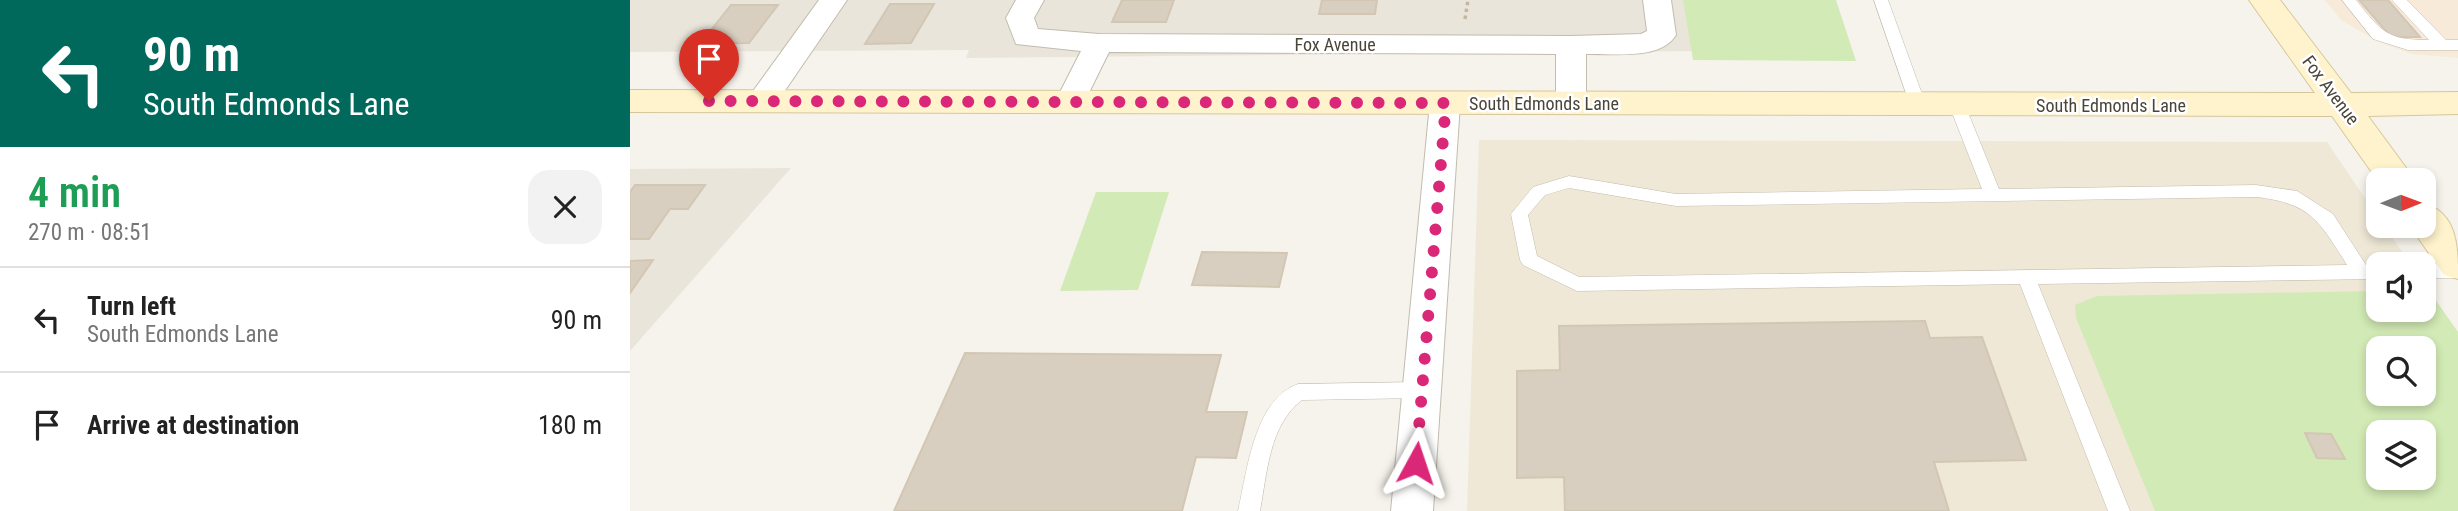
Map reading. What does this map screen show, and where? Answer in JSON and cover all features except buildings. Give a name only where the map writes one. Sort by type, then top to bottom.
[{"type":"street","points":[[762,102],[834,0]]},
{"type":"street","name":"Fox Avenue","points":[[1030,0],[1020,18],[1026,37],[1099,43],[1571,45],[1646,43],[1662,35],[1657,0]]},
{"type":"street","name":"Fox Avenue","points":[[2264,0],[2388,168]]},
{"type":"street","points":[[1070,102],[1099,43]]},
{"type":"street","points":[[1571,45],[1571,103]]},
{"type":"street","name":"South Edmonds Lane","points":[[630,101],[1957,105],[2458,103]]},
{"type":"street","points":[[1412,511],[1446,103]]},
{"type":"street","points":[[2436,234],[2458,264]]},
{"type":"lane","points":[[1881,0],[1918,104]]},
{"type":"lane","points":[[2348,0],[2378,36],[2408,45],[2458,46]]},
{"type":"lane","points":[[2399,0],[2442,45]]},
{"type":"lane","points":[[1957,105],[1993,195]]},
{"type":"lane","points":[[2366,267],[2328,219],[2291,195],[2256,191],[1676,200],[1569,182],[1539,191],[1519,214],[1529,260],[1577,284],[2366,272]]},
{"type":"lane","points":[[2436,271],[2458,271]]},
{"type":"lane","points":[[2026,277],[2119,511]]},
{"type":"lane","points":[[1249,511],[1272,418],[1286,398],[1298,392],[1422,390]]},
{"type":"shaded area","points":[[630,0],[1692,0],[1701,51],[966,58],[969,50],[630,52]]},
{"type":"shaded area","points":[[2325,0],[2458,0],[2458,58],[2412,54],[2379,42],[2341,20]]},
{"type":"shaded area","points":[[1479,140],[2327,142],[2366,199],[2366,238],[2393,238],[2402,252],[2366,252],[2366,322],[2436,322],[2436,301],[2458,333],[2458,511],[1467,511]]},
{"type":"shaded area","points":[[791,168],[630,351],[630,169]]},
{"type":"green space","points":[[1683,0],[1836,0],[1856,61],[1693,60]]},
{"type":"green space","points":[[1096,192],[1169,192],[1138,290],[1060,291]]},
{"type":"green space","points":[[2366,291],[2366,322],[2436,322],[2436,301],[2458,332],[2458,511],[2155,511],[2076,318],[2075,305],[2097,296]]},
{"type":"route","points":[[709,101],[1446,103],[1416,463]]}]
